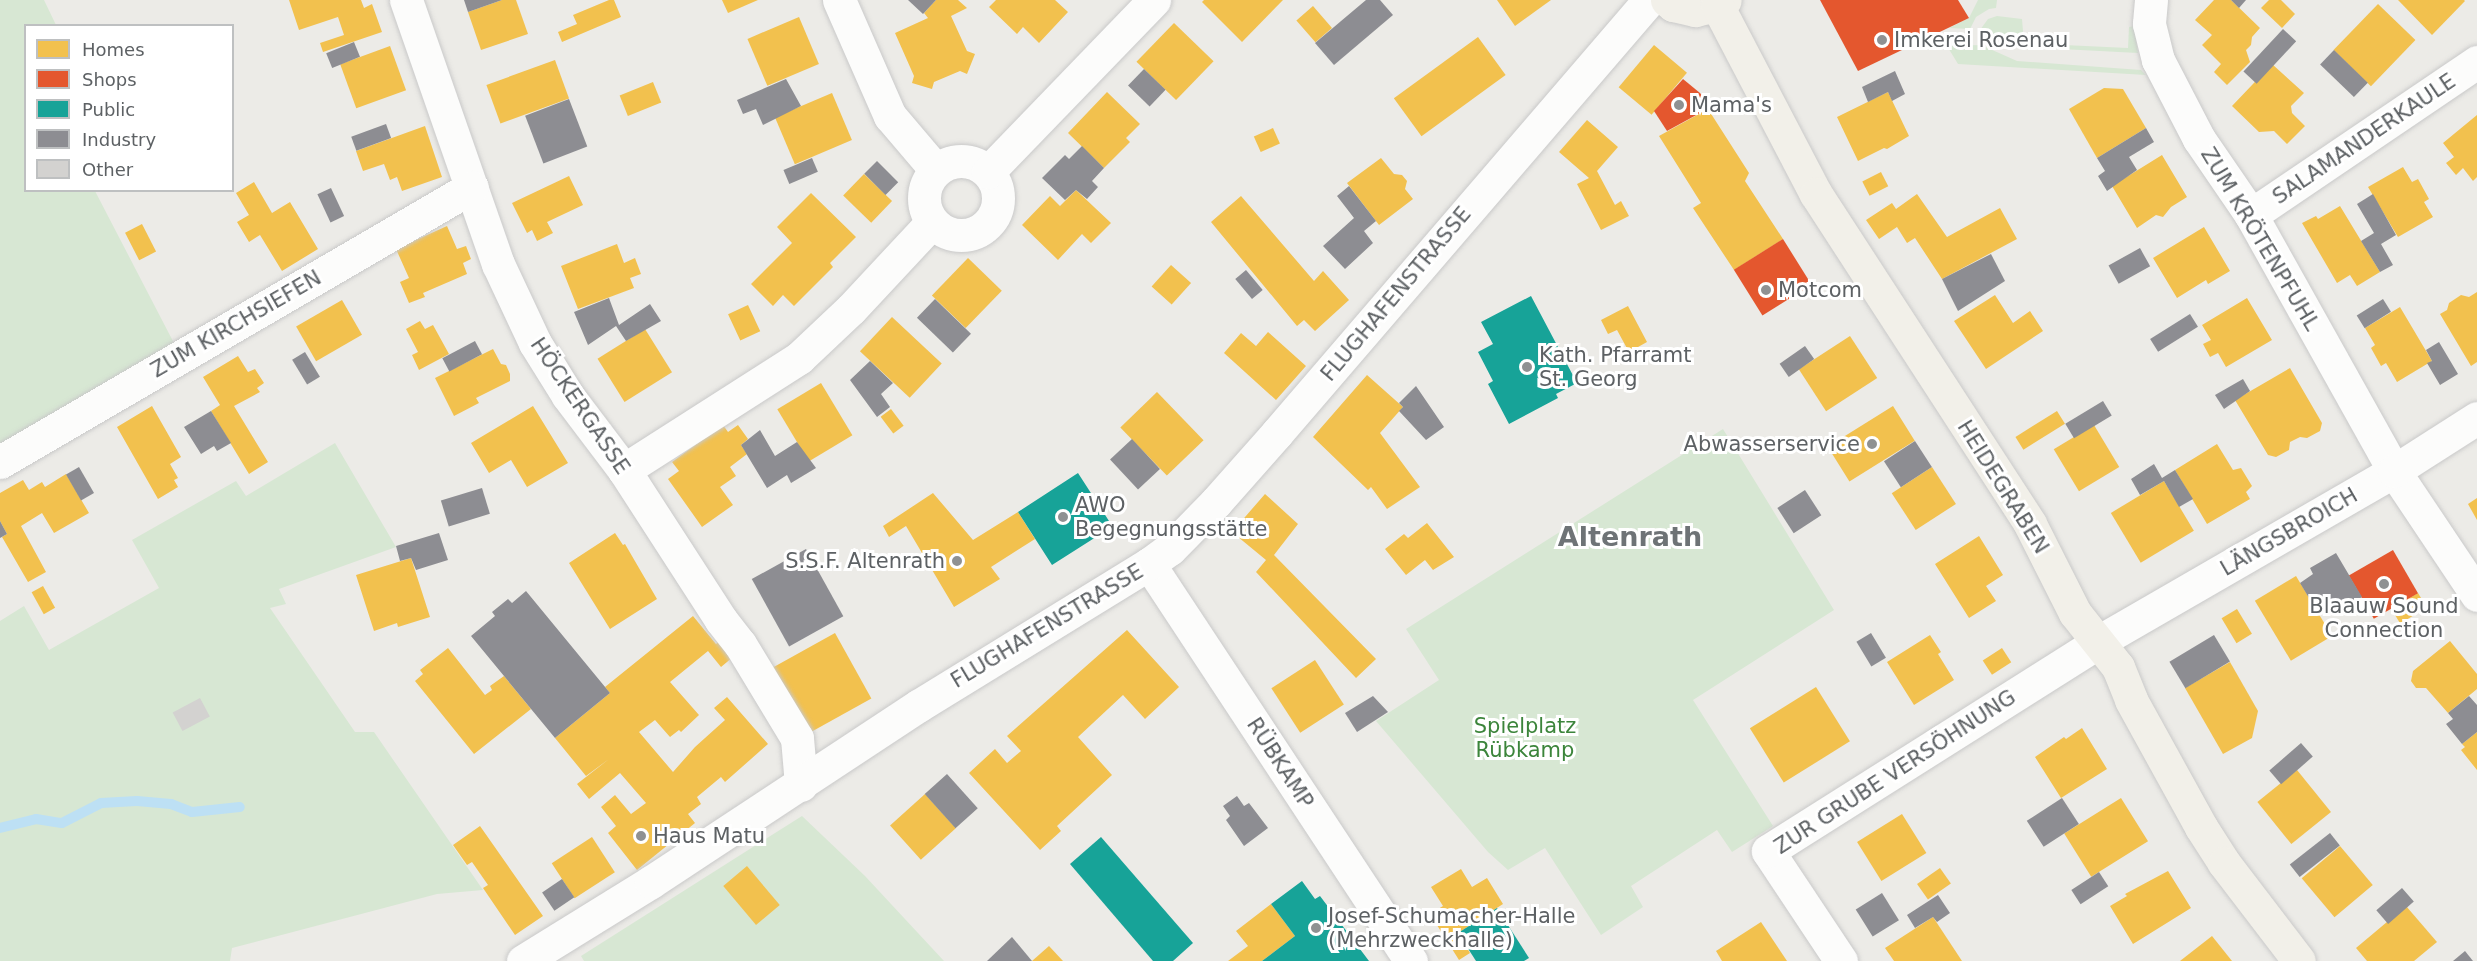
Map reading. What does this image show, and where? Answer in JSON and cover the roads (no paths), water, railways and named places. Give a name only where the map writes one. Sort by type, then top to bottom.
[{"type":"main road","points":[[1667,0],[1673,5],[1695,10],[1721,3]]},
{"type":"main road","name":"HEIDEGRABEN","points":[[1721,3],[1816,194],[2030,524],[2075,613],[2118,667],[2131,700],[2201,827],[2224,863],[2299,961]]},
{"type":"street","name":"HÖCKERGASSE","points":[[406,0],[498,264],[535,343],[568,396],[624,470],[721,620],[740,644],[797,738],[801,785]]},
{"type":"street","points":[[838,0],[890,116],[936,170]]},
{"type":"street","points":[[988,172],[1154,0]]},
{"type":"street","name":"FLUGHAFENSTRASSE","points":[[523,961],[801,785],[918,706],[1170,549],[1277,434],[1649,0]]},
{"type":"street","name":"ZUM KRÖTENPFUHL","points":[[2151,0],[2149,24],[2158,60],[2199,139],[2251,215],[2394,471],[2477,595]]},
{"type":"street","name":"SALAMANDERKAULE","points":[[2251,215],[2477,62]]},
{"type":"street","points":[[957,160],[969,161],[988,172],[996,186],[998,201],[993,215],[982,228],[959,235],[946,232],[932,222],[923,198],[927,183],[936,170],[957,160]]},
{"type":"street","name":"ZUM KIRCHSIEFEN","points":[[0,462],[472,187]]},
{"type":"street","points":[[624,470],[799,358],[851,309],[932,222]]},
{"type":"street","name":"LÄNGSBROICH","points":[[2098,642],[2394,471],[2477,418]]},
{"type":"street","name":"RÜBKAMP","points":[[1149,564],[1411,961]]},
{"type":"street","name":"ZUR GRUBE VERSÖHNUNG","points":[[1841,961],[1768,850],[2098,642]]},
{"type":"waterway","points":[[0,828],[36,819],[62,823],[101,803],[137,801],[171,804],[192,812],[240,807]]},
{"type":"place","name":"Imkerei Rosenau","points":[[1882,40]]},
{"type":"place","name":"Mama's","points":[[1679,105]]},
{"type":"place","name":"Motcom","points":[[1766,290]]},
{"type":"place","name":"Kath. Pfarramt St. Georg","points":[[1527,367]]},
{"type":"place","name":"Abwasserservice","points":[[1872,444]]},
{"type":"place","name":"AWO Begegnungsstätte","points":[[1063,517]]},
{"type":"place","name":"S.S.F. Altenrath","points":[[957,561]]},
{"type":"place","name":"Blaauw Sound Connection","points":[[2384,584]]},
{"type":"place","name":"Haus Matu","points":[[641,836]]},
{"type":"place","name":"Josef-Schumacher-Halle (Mehrzweckhalle)","points":[[1316,928]]},
{"type":"district","name":"Altenrath","points":[[1630,537]]},
{"type":"park label","name":"Spielplatz Rübkamp","points":[[1525,738]]}]
